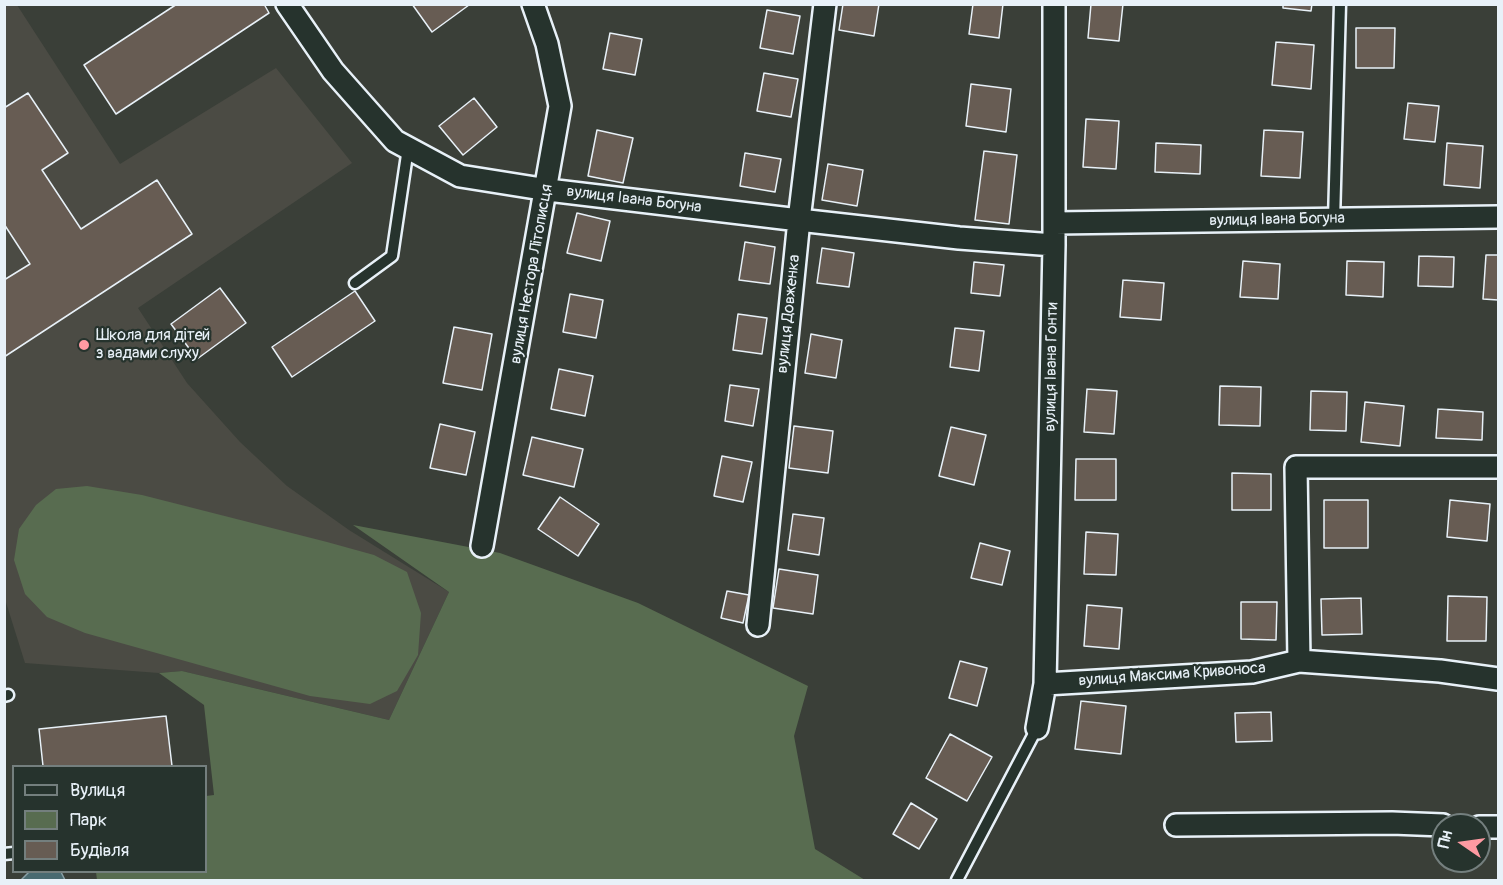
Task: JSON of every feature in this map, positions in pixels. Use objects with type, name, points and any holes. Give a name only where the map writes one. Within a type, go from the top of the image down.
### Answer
[{"type":"street","name":"вулиця Івана Богуна","points":[[287,4],[333,71],[395,141],[460,176],[548,190],[799,220],[959,238],[1054,245]]},
{"type":"street","name":"вулиця Довженка","points":[[758,625],[799,220],[825,4]]},
{"type":"street","name":"вулиця Івана Гонти","points":[[1037,728],[1045,684],[1054,245],[1054,4]]},
{"type":"street","name":"вулиця Нестора Літописця","points":[[482,546],[548,190],[560,106],[538,7]]},
{"type":"street","name":"вулиця Івана Богуна","points":[[1054,223],[1498,217]]},
{"type":"street","points":[[1299,661],[1296,467],[1498,466]]},
{"type":"street","name":"вулиця Максима Кривоноса","points":[[1045,684],[1252,672],[1299,661],[1440,671],[1498,679]]},
{"type":"street","points":[[1176,825],[1431,825]]},
{"type":"lane","points":[[1334,220],[1340,4]]},
{"type":"lane","points":[[354,283],[392,256],[408,148]]},
{"type":"lane","points":[[957,880],[1037,728]]},
{"type":"shaded area","name":"Школа для дітей з вадами слуху","points":[[4,5],[17,5],[120,164],[276,68],[352,163],[138,308],[187,383],[240,442],[287,486],[349,530],[449,592],[389,720],[182,671],[159,673],[25,663],[4,596]]},
{"type":"green space","points":[[87,486],[142,495],[327,542],[374,555],[407,572],[421,613],[418,655],[397,691],[370,704],[310,696],[85,633],[47,617],[25,594],[14,560],[19,529],[36,505],[56,489]]},
{"type":"green space","points":[[353,525],[500,553],[638,603],[808,686],[794,736],[815,849],[865,880],[97,880],[96,873],[207,873],[207,796],[214,795],[204,705],[159,673],[182,671],[389,720],[449,592]]},
{"type":"water","points":[[28,873],[62,873],[65,880],[21,880]]},
{"type":"building","points":[[177,4],[264,4],[269,13],[116,114],[84,65]]},
{"type":"building","points":[[412,4],[469,4],[469,5],[432,32]]},
{"type":"building","points":[[843,4],[879,4],[874,36],[839,30]]},
{"type":"building","points":[[973,4],[1003,4],[999,38],[969,34]]},
{"type":"building","points":[[1091,4],[1123,4],[1119,41],[1088,38]]},
{"type":"building","points":[[1283,4],[1312,4],[1311,11],[1283,8]]},
{"type":"building","points":[[767,10],[800,16],[793,54],[760,48]]},
{"type":"building","points":[[1356,28],[1395,28],[1394,68],[1356,68]]},
{"type":"building","points":[[610,33],[642,39],[635,75],[603,69]]},
{"type":"building","points":[[1276,42],[1314,45],[1311,89],[1272,85]]},
{"type":"building","points":[[764,73],[798,79],[791,117],[757,111]]},
{"type":"building","points":[[971,84],[1011,89],[1006,132],[966,126]]},
{"type":"building","points":[[28,93],[68,153],[42,170],[81,229],[157,180],[192,234],[4,357],[4,280],[30,264],[4,224],[4,108]]},
{"type":"building","points":[[474,98],[497,127],[463,155],[439,126]]},
{"type":"building","points":[[1408,103],[1439,106],[1435,142],[1404,139]]},
{"type":"building","points":[[1086,119],[1119,121],[1116,169],[1083,167]]},
{"type":"building","points":[[597,130],[633,138],[623,183],[588,176]]},
{"type":"building","points":[[1264,130],[1303,132],[1300,178],[1261,176]]},
{"type":"building","points":[[1156,143],[1201,145],[1200,174],[1155,172]]},
{"type":"building","points":[[1447,143],[1483,146],[1480,188],[1444,185]]},
{"type":"building","points":[[984,151],[1017,155],[1009,224],[975,220]]},
{"type":"building","points":[[745,153],[781,159],[775,192],[740,186]]},
{"type":"building","points":[[828,164],[863,170],[857,206],[822,200]]},
{"type":"building","points":[[577,213],[610,221],[601,261],[567,253]]},
{"type":"building","points":[[745,242],[775,247],[770,284],[739,280]]},
{"type":"building","points":[[822,248],[854,253],[849,287],[817,283]]},
{"type":"building","points":[[1486,255],[1498,255],[1498,300],[1483,299]]},
{"type":"building","points":[[1419,256],[1454,257],[1453,287],[1418,286]]},
{"type":"building","points":[[1243,261],[1280,264],[1278,299],[1240,297]]},
{"type":"building","points":[[1347,261],[1384,262],[1383,297],[1346,295]]},
{"type":"building","points":[[974,262],[1004,265],[1000,296],[971,293]]},
{"type":"building","points":[[1123,280],[1164,283],[1161,320],[1120,317]]},
{"type":"building","points":[[220,288],[246,323],[197,359],[171,324]]},
{"type":"building","points":[[355,291],[375,321],[292,377],[272,347]]},
{"type":"building","points":[[570,294],[603,300],[596,338],[563,332]]},
{"type":"building","points":[[738,314],[767,318],[762,354],[733,350]]},
{"type":"building","points":[[454,327],[492,334],[482,390],[443,383]]},
{"type":"building","points":[[955,328],[984,331],[979,371],[950,367]]},
{"type":"building","points":[[811,334],[842,340],[836,378],[805,373]]},
{"type":"building","points":[[559,369],[593,376],[585,416],[551,409]]},
{"type":"building","points":[[730,385],[759,389],[753,426],[725,421]]},
{"type":"building","points":[[1220,386],[1261,387],[1260,426],[1219,425]]},
{"type":"building","points":[[1087,389],[1117,391],[1114,434],[1084,432]]},
{"type":"building","points":[[1311,391],[1347,392],[1346,431],[1310,430]]},
{"type":"building","points":[[1365,402],[1404,406],[1400,446],[1361,442]]},
{"type":"building","points":[[1438,409],[1483,412],[1482,440],[1436,438]]},
{"type":"building","points":[[440,424],[475,432],[466,475],[430,468]]},
{"type":"building","points":[[794,426],[833,431],[828,473],[789,468]]},
{"type":"building","points":[[951,427],[986,435],[974,485],[939,476]]},
{"type":"building","points":[[532,437],[583,449],[574,487],[523,475]]},
{"type":"building","points":[[722,456],[752,462],[743,502],[714,496]]},
{"type":"building","points":[[1076,459],[1116,459],[1116,500],[1075,500]]},
{"type":"building","points":[[1232,473],[1271,474],[1271,510],[1232,510]]},
{"type":"building","points":[[560,497],[599,524],[578,556],[538,529]]},
{"type":"building","points":[[1324,500],[1368,500],[1368,548],[1324,548]]},
{"type":"building","points":[[1450,500],[1490,504],[1487,541],[1447,537]]},
{"type":"building","points":[[793,514],[824,518],[819,555],[788,550]]},
{"type":"building","points":[[1086,532],[1118,534],[1116,575],[1084,574]]},
{"type":"building","points":[[980,543],[1010,551],[1002,585],[971,578]]},
{"type":"building","points":[[779,569],[818,575],[813,614],[773,608]]},
{"type":"building","points":[[727,591],[749,595],[743,623],[721,618]]},
{"type":"building","points":[[1448,596],[1487,597],[1486,641],[1447,641]]},
{"type":"building","points":[[1361,598],[1362,634],[1322,635],[1321,599]]},
{"type":"building","points":[[1241,602],[1277,602],[1276,640],[1241,639]]},
{"type":"building","points":[[1087,605],[1122,608],[1119,649],[1084,646]]},
{"type":"building","points":[[960,661],[987,668],[977,706],[949,698]]},
{"type":"building","points":[[1081,701],[1126,706],[1121,754],[1075,749]]},
{"type":"building","points":[[1271,712],[1272,741],[1236,742],[1235,713]]},
{"type":"building","points":[[166,716],[172,765],[43,765],[39,729]]},
{"type":"building","points":[[950,734],[992,757],[967,801],[926,778]]},
{"type":"building","points":[[911,803],[937,819],[919,849],[893,834]]},
{"type":"place","name":"Школа для дітей з вадами слуху","points":[[84,345]]}]
